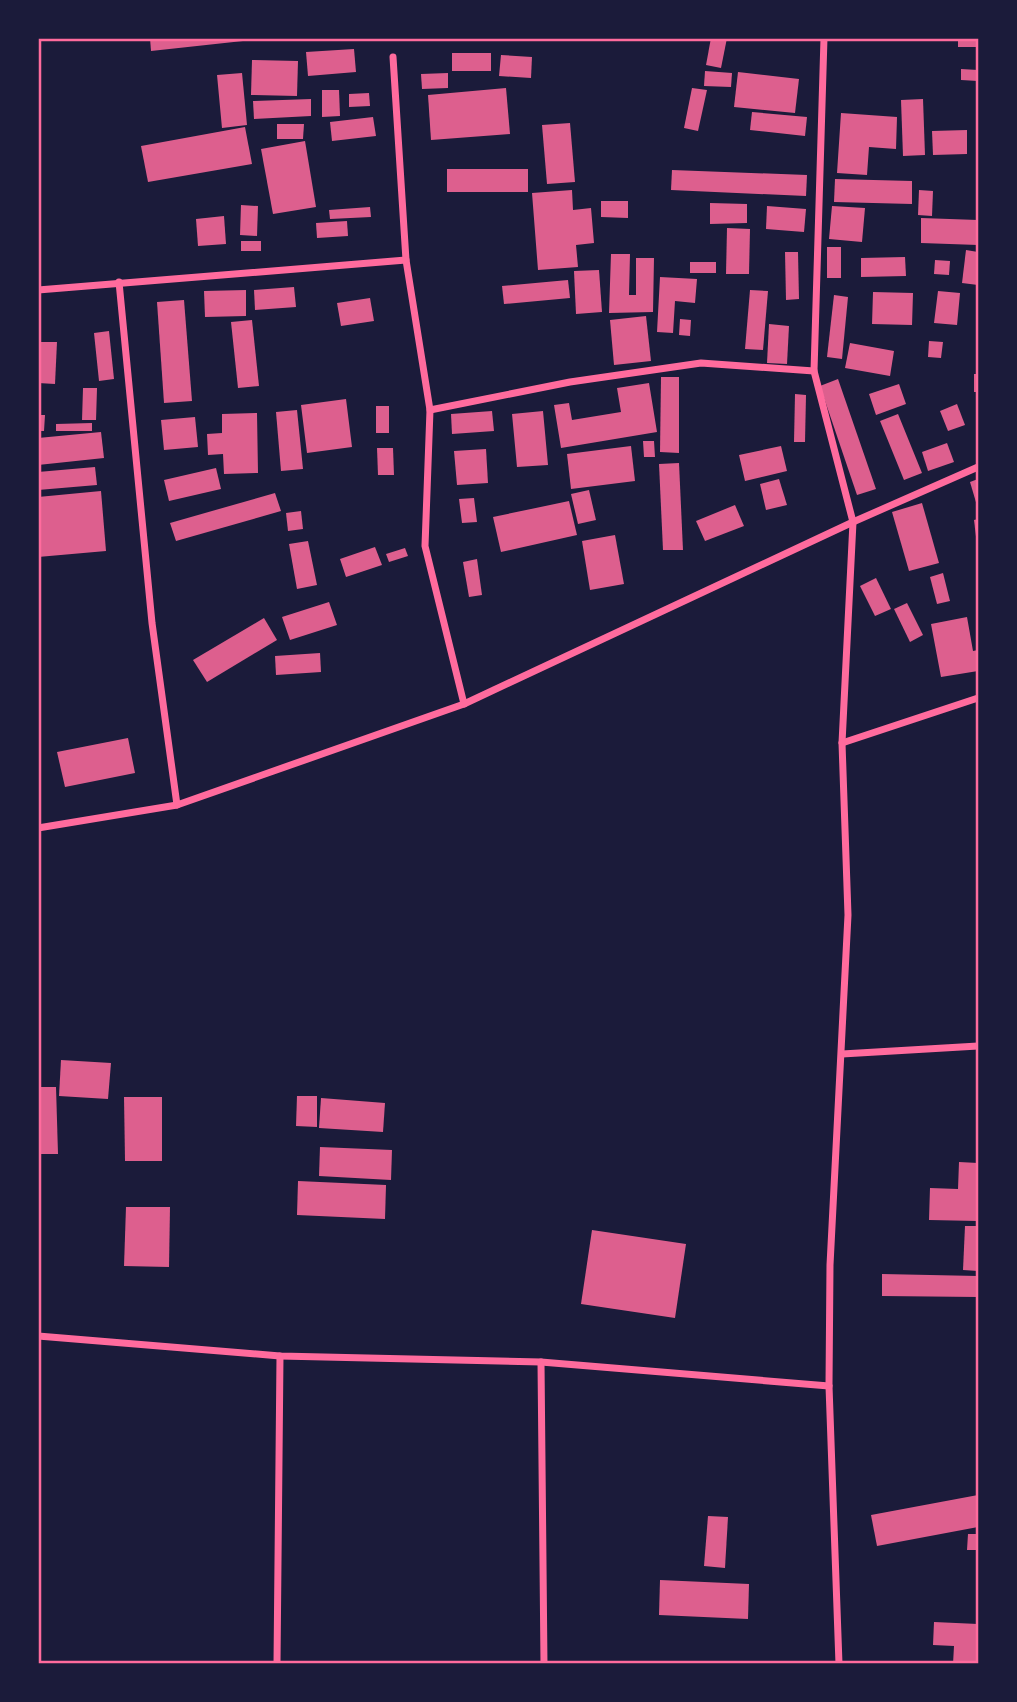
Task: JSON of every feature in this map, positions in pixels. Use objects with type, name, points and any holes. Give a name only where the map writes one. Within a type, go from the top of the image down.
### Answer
[{"type":"street","points":[[824,38],[814,371],[853,522],[842,743],[848,915],[830,1265],[829,1386],[839,1664]]},
{"type":"street","points":[[393,57],[407,260],[430,410],[425,545],[464,704]]},
{"type":"street","points":[[38,290],[407,260]]},
{"type":"street","points":[[119,282],[152,623],[177,805]]},
{"type":"street","points":[[430,410],[570,382],[701,363],[814,371]]},
{"type":"street","points":[[38,828],[177,805],[464,704],[853,522],[978,467]]},
{"type":"street","points":[[842,743],[978,698]]},
{"type":"street","points":[[842,1054],[978,1046]]},
{"type":"street","points":[[38,1336],[280,1356],[541,1362],[829,1386]]},
{"type":"street","points":[[277,1664],[280,1356]]},
{"type":"street","points":[[541,1362],[544,1664]]},
{"type":"building","points":[[150,38],[243,38],[243,41],[151,51]]},
{"type":"building","points":[[711,38],[727,38],[721,68],[706,65]]},
{"type":"building","points":[[958,38],[977,38],[976,47],[958,47]]},
{"type":"building","points":[[354,49],[356,72],[308,76],[306,52]]},
{"type":"building","points":[[452,53],[491,53],[491,71],[452,71]]},
{"type":"building","points":[[501,55],[532,57],[531,78],[499,76]]},
{"type":"building","points":[[252,60],[298,61],[297,96],[251,95]]},
{"type":"building","points":[[961,69],[978,70],[978,81],[961,80]]},
{"type":"building","points":[[705,71],[732,73],[731,87],[704,86]]},
{"type":"building","points":[[738,72],[799,79],[795,113],[734,107]]},
{"type":"building","points":[[242,73],[247,125],[222,128],[217,75]]},
{"type":"building","points":[[448,73],[448,88],[422,89],[421,74]]},
{"type":"building","points":[[506,88],[510,134],[431,140],[428,95]]},
{"type":"building","points":[[692,88],[707,90],[698,131],[684,128]]},
{"type":"building","points":[[322,90],[339,90],[340,116],[322,117]]},
{"type":"building","points":[[369,93],[370,106],[349,107],[349,94]]},
{"type":"building","points":[[311,99],[311,116],[254,119],[253,101]]},
{"type":"building","points":[[923,99],[925,155],[903,156],[901,100]]},
{"type":"building","points":[[752,112],[807,117],[805,136],[750,130]]},
{"type":"building","points":[[841,113],[897,117],[896,149],[869,147],[867,175],[837,173]]},
{"type":"building","points":[[373,117],[376,136],[332,141],[330,122]]},
{"type":"building","points":[[570,123],[575,182],[547,184],[542,125]]},
{"type":"building","points":[[277,124],[304,124],[303,139],[277,139]]},
{"type":"building","points":[[245,127],[252,164],[148,182],[141,146]]},
{"type":"building","points":[[967,130],[967,154],[933,155],[932,131]]},
{"type":"building","points":[[305,141],[316,207],[273,214],[261,149]]},
{"type":"building","points":[[447,169],[528,169],[528,192],[447,192]]},
{"type":"building","points":[[672,170],[807,175],[806,196],[671,190]]},
{"type":"building","points":[[835,179],[912,181],[912,204],[834,202]]},
{"type":"building","points":[[572,190],[573,210],[591,208],[594,243],[576,245],[578,267],[538,270],[532,193]]},
{"type":"building","points":[[919,190],[933,191],[932,216],[918,215]]},
{"type":"building","points":[[601,201],[628,201],[628,218],[601,217]]},
{"type":"building","points":[[710,203],[747,204],[747,223],[710,224]]},
{"type":"building","points":[[241,205],[258,206],[257,236],[240,235]]},
{"type":"building","points":[[767,206],[806,209],[804,232],[766,229]]},
{"type":"building","points":[[832,206],[865,208],[862,242],[829,239]]},
{"type":"building","points":[[370,207],[371,217],[330,219],[329,210]]},
{"type":"building","points":[[224,216],[226,244],[198,246],[196,219]]},
{"type":"building","points":[[921,218],[978,220],[978,245],[921,243]]},
{"type":"building","points":[[347,221],[348,236],[317,238],[316,223]]},
{"type":"building","points":[[727,228],[750,229],[749,274],[726,274]]},
{"type":"building","points":[[241,241],[261,241],[261,251],[241,251]]},
{"type":"building","points":[[827,247],[841,247],[841,278],[827,278]]},
{"type":"building","points":[[966,250],[978,252],[978,285],[962,283]]},
{"type":"building","points":[[785,252],[798,252],[799,299],[786,300]]},
{"type":"building","points":[[611,254],[630,254],[629,295],[636,295],[636,258],[654,258],[653,312],[609,313]]},
{"type":"building","points":[[905,257],[906,276],[861,277],[861,258]]},
{"type":"building","points":[[935,260],[950,261],[949,275],[934,274]]},
{"type":"building","points":[[690,262],[716,262],[716,273],[690,273]]},
{"type":"building","points":[[599,270],[602,312],[576,314],[574,271]]},
{"type":"building","points":[[660,277],[697,279],[695,303],[675,301],[673,333],[657,332]]},
{"type":"building","points":[[568,280],[570,298],[504,304],[502,286]]},
{"type":"building","points":[[294,287],[296,307],[255,310],[254,290]]},
{"type":"building","points":[[246,290],[246,316],[205,317],[204,291]]},
{"type":"building","points":[[750,290],[768,291],[763,350],[745,349]]},
{"type":"building","points":[[938,291],[960,293],[957,325],[934,323]]},
{"type":"building","points":[[873,292],[913,293],[912,325],[872,324]]},
{"type":"building","points":[[834,295],[848,297],[842,359],[827,357]]},
{"type":"building","points":[[370,298],[374,321],[341,326],[337,303]]},
{"type":"building","points":[[184,300],[192,401],[164,403],[157,302]]},
{"type":"building","points":[[646,316],[651,361],[614,365],[610,320]]},
{"type":"building","points":[[680,319],[691,320],[690,336],[679,335]]},
{"type":"building","points":[[252,320],[259,386],[238,388],[231,322]]},
{"type":"building","points":[[769,324],[789,326],[787,364],[767,363]]},
{"type":"building","points":[[109,331],[114,379],[99,381],[94,333]]},
{"type":"building","points":[[929,341],[943,342],[941,358],[928,357]]},
{"type":"building","points":[[38,342],[57,342],[55,384],[38,383]]},
{"type":"building","points":[[850,343],[894,351],[890,376],[845,368]]},
{"type":"building","points":[[974,374],[978,374],[978,392],[974,392]]},
{"type":"building","points":[[661,377],[679,377],[679,453],[660,452]]},
{"type":"building","points":[[838,379],[876,489],[857,495],[820,386]]},
{"type":"building","points":[[649,383],[657,432],[561,448],[554,405],[569,403],[572,420],[621,412],[617,388]]},
{"type":"building","points":[[899,384],[906,404],[876,415],[869,394]]},
{"type":"building","points":[[83,388],[97,388],[96,420],[82,420]]},
{"type":"building","points":[[795,394],[806,395],[805,442],[794,442]]},
{"type":"building","points":[[346,399],[352,447],[307,453],[301,405]]},
{"type":"building","points":[[957,404],[965,425],[948,431],[940,411]]},
{"type":"building","points":[[376,406],[389,406],[389,433],[376,433]]},
{"type":"building","points":[[297,410],[303,469],[281,471],[276,412]]},
{"type":"building","points":[[492,411],[494,431],[452,434],[451,414]]},
{"type":"building","points":[[543,411],[548,465],[517,467],[512,414]]},
{"type":"building","points":[[257,413],[258,473],[224,474],[223,454],[208,455],[207,434],[222,433],[222,414]]},
{"type":"building","points":[[898,414],[922,473],[904,480],[880,421]]},
{"type":"building","points":[[38,415],[45,415],[44,431],[38,431]]},
{"type":"building","points":[[195,417],[198,447],[164,450],[161,420]]},
{"type":"building","points":[[92,423],[92,431],[56,431],[56,424]]},
{"type":"building","points":[[101,432],[104,458],[38,465],[38,438]]},
{"type":"building","points":[[643,441],[654,441],[655,457],[644,457]]},
{"type":"building","points":[[947,443],[954,462],[928,471],[922,452]]},
{"type":"building","points":[[631,446],[635,481],[571,489],[567,454]]},
{"type":"building","points":[[781,446],[787,471],[745,481],[739,455]]},
{"type":"building","points":[[377,448],[393,448],[394,475],[378,475]]},
{"type":"building","points":[[486,449],[488,483],[457,485],[454,451]]},
{"type":"building","points":[[679,463],[683,550],[663,550],[659,464]]},
{"type":"building","points":[[95,467],[97,485],[38,490],[38,472]]},
{"type":"building","points":[[216,468],[221,489],[169,501],[164,480]]},
{"type":"building","points":[[779,479],[787,505],[766,510],[760,484]]},
{"type":"building","points":[[978,479],[978,509],[970,482]]},
{"type":"building","points":[[589,490],[596,520],[578,524],[571,494]]},
{"type":"building","points":[[101,491],[106,551],[38,557],[38,497]]},
{"type":"building","points":[[275,493],[281,511],[176,541],[170,523]]},
{"type":"building","points":[[474,498],[477,522],[462,523],[459,499]]},
{"type":"building","points":[[569,501],[577,535],[501,552],[493,517]]},
{"type":"building","points":[[922,503],[939,563],[909,571],[892,512]]},
{"type":"building","points":[[735,505],[744,526],[705,541],[696,521]]},
{"type":"building","points":[[301,511],[303,529],[288,531],[286,513]]},
{"type":"building","points":[[978,519],[978,545],[977,545],[974,520]]},
{"type":"building","points":[[615,535],[624,584],[590,590],[582,541]]},
{"type":"building","points":[[308,541],[317,585],[297,589],[289,544]]},
{"type":"building","points":[[375,547],[382,565],[346,577],[340,559]]},
{"type":"building","points":[[405,548],[408,556],[389,562],[386,554]]},
{"type":"building","points":[[477,559],[482,595],[469,597],[463,562]]},
{"type":"building","points":[[943,573],[950,601],[937,604],[930,577]]},
{"type":"building","points":[[876,578],[891,609],[875,616],[860,586]]},
{"type":"building","points":[[329,602],[337,625],[290,640],[282,617]]},
{"type":"building","points":[[907,603],[923,635],[910,642],[894,609]]},
{"type":"building","points":[[967,617],[973,651],[978,650],[978,671],[941,677],[931,624]]},
{"type":"building","points":[[264,618],[277,640],[207,682],[193,660]]},
{"type":"building","points":[[320,653],[321,672],[276,675],[275,656]]},
{"type":"building","points":[[128,738],[135,773],[65,787],[57,752]]},
{"type":"building","points":[[61,1060],[111,1063],[108,1099],[59,1096]]},
{"type":"building","points":[[38,1087],[56,1087],[58,1154],[38,1154]]},
{"type":"building","points":[[297,1096],[317,1096],[317,1127],[296,1126]]},
{"type":"building","points":[[124,1097],[162,1097],[162,1161],[125,1161]]},
{"type":"building","points":[[321,1098],[385,1103],[383,1132],[319,1128]]},
{"type":"building","points":[[320,1147],[392,1150],[391,1180],[319,1176]]},
{"type":"building","points":[[959,1162],[978,1163],[978,1221],[929,1220],[930,1188],[958,1189]]},
{"type":"building","points":[[298,1181],[386,1185],[385,1219],[297,1215]]},
{"type":"building","points":[[126,1207],[170,1207],[169,1267],[124,1266]]},
{"type":"building","points":[[965,1226],[978,1226],[978,1271],[963,1270]]},
{"type":"building","points":[[592,1230],[686,1244],[675,1318],[581,1304]]},
{"type":"building","points":[[882,1274],[978,1276],[978,1297],[882,1296]]},
{"type":"building","points":[[978,1495],[978,1527],[877,1546],[871,1515]]},
{"type":"building","points":[[708,1516],[728,1517],[725,1568],[704,1566]]},
{"type":"building","points":[[968,1534],[978,1534],[978,1550],[967,1550]]},
{"type":"building","points":[[660,1580],[749,1584],[748,1619],[659,1615]]},
{"type":"building","points":[[934,1622],[978,1624],[978,1664],[953,1664],[954,1646],[933,1645]]}]
